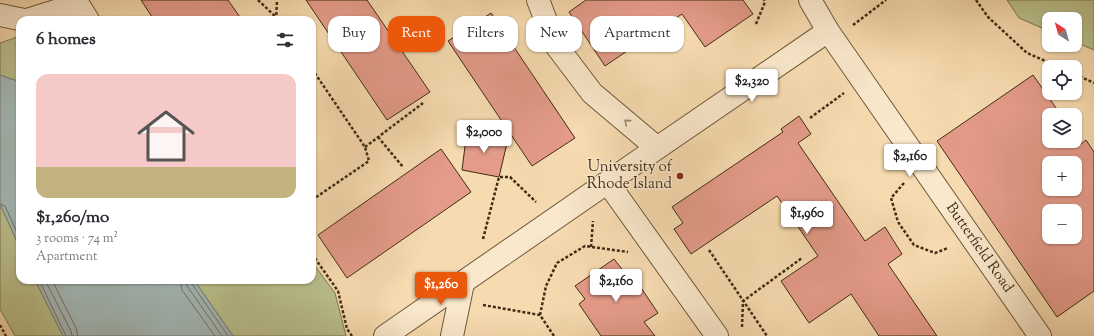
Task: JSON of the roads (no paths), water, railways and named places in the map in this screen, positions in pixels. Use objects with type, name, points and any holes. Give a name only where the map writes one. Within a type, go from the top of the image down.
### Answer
[{"type":"street","points":[[538,0],[555,44],[592,93],[656,148]]},
{"type":"street","name":"Butterfield Road","points":[[810,0],[828,31],[1040,336]]},
{"type":"street","points":[[38,16],[78,4],[86,16]]},
{"type":"street","points":[[0,15],[16,18]]},
{"type":"street","points":[[385,336],[461,292],[486,267],[656,148],[828,31]]},
{"type":"street","points":[[608,183],[717,336]]},
{"type":"street","points":[[452,336],[461,292]]},
{"type":"water","points":[[0,75],[16,81],[16,239],[0,204]]},
{"type":"water","points":[[37,284],[197,284],[233,336],[63,336]]},
{"type":"place","name":"University of Rhode Island","points":[[680,176]]}]
